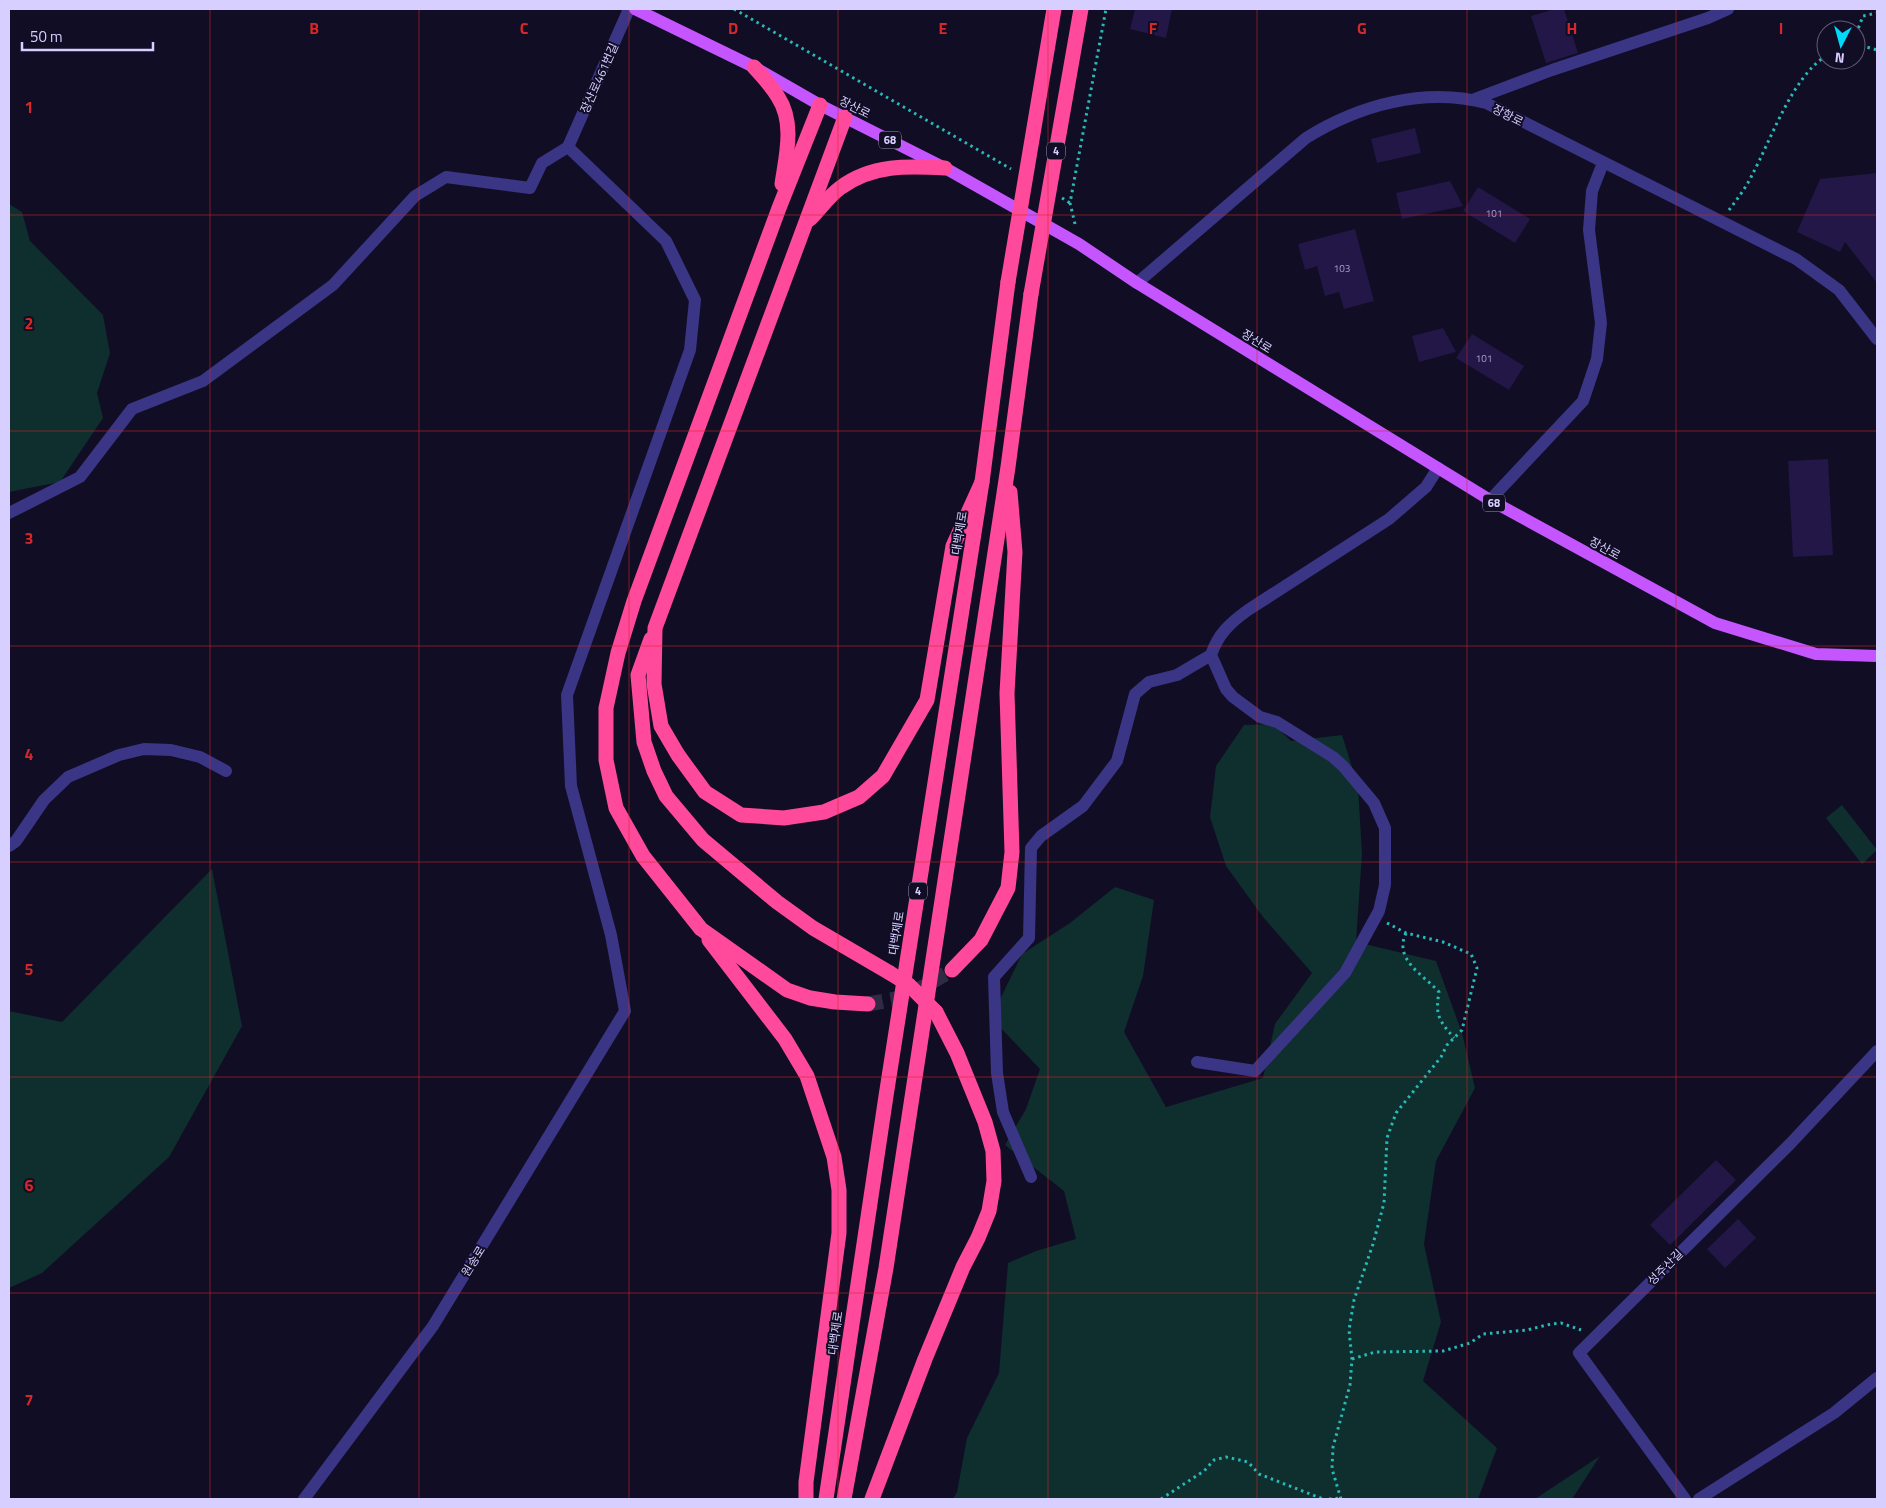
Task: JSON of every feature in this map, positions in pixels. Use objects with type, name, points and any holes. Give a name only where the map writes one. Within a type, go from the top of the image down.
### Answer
[{"type":"highway","name":"대백제로","points":[[826,1499],[884,1106],[982,482],[1008,282],[1054,9]]},
{"type":"highway","name":"4","points":[[1008,467],[1031,294],[1081,9]]},
{"type":"highway","points":[[754,67],[778,97],[786,112],[788,130],[787,149],[779,208]]},
{"type":"highway","points":[[806,1499],[806,1482],[839,1232],[839,1190],[834,1157],[807,1076],[785,1039],[643,856],[616,808],[606,760],[606,708],[618,653],[634,601],[779,208],[820,105]]},
{"type":"highway","points":[[845,117],[638,675],[644,742],[654,771],[666,796],[703,840],[778,902],[813,928],[909,985],[936,1012],[957,1054],[985,1122],[993,1151],[994,1181],[989,1211],[924,1359],[872,1499]]},
{"type":"highway","points":[[806,224],[840,188],[875,170],[909,166],[945,168]]},
{"type":"highway","points":[[952,970],[981,940],[1008,888],[1012,852],[1007,693],[1015,552],[1008,467]]},
{"type":"highway","points":[[844,1499],[886,1268],[1008,467]]},
{"type":"highway","points":[[656,628],[654,684],[661,726],[678,755],[706,792],[741,815],[784,818],[824,812],[859,797],[883,776],[927,700],[953,546],[982,482]]},
{"type":"highway","points":[[701,929],[787,990],[810,998],[868,1004]]},
{"type":"main road","name":"장산로","points":[[635,9],[754,67],[820,105],[945,168],[1079,244],[1137,284],[1490,500],[1715,623],[1816,654],[1876,658]]},
{"type":"street","name":"장산로461번길","points":[[568,147],[629,9]]},
{"type":"street","points":[[1472,100],[1552,70],[1708,18],[1728,9]]},
{"type":"street","name":"장항로","points":[[1137,284],[1291,150],[1331,122],[1379,104],[1437,97],[1461,97],[1486,103],[1796,259],[1839,290],[1877,339]]},
{"type":"street","points":[[9,513],[80,477],[132,409],[202,380],[333,285],[415,196],[446,177],[530,188],[542,163],[568,147]]},
{"type":"street","name":"원송로","points":[[304,1499],[433,1326],[625,1011],[611,935],[571,786],[567,695],[690,350],[695,300],[666,241],[568,147]]},
{"type":"street","points":[[1490,500],[1583,401],[1597,359],[1601,323],[1589,230],[1592,191],[1603,162]]},
{"type":"street","points":[[1197,1062],[1255,1071],[1344,972],[1379,911],[1385,885],[1385,828],[1374,802],[1333,757],[1277,722],[1260,717],[1233,697],[1226,689],[1211,655],[1215,642],[1228,625],[1389,519],[1426,487],[1438,468]]},
{"type":"street","points":[[1031,1177],[1003,1112],[997,1073],[994,977],[1029,938],[1032,848],[1041,836],[1083,806],[1117,761],[1135,694],[1149,682],[1177,674],[1211,655]]},
{"type":"street","points":[[9,846],[16,841],[44,800],[68,777],[119,755],[144,749],[171,750],[200,757],[226,771]]},
{"type":"street","name":"성주산길","points":[[1685,1499],[1579,1353],[1790,1144],[1877,1051]]},
{"type":"street","points":[[1699,1499],[1834,1413],[1877,1378]]},
{"type":"path","points":[[734,9],[1018,173]]},
{"type":"path","points":[[1079,244],[1070,203],[1106,9]]},
{"type":"path","points":[[1862,20],[1863,16],[1877,13]]},
{"type":"path","points":[[1721,222],[1737,202],[1751,178],[1798,83],[1816,62]]},
{"type":"path","points":[[1061,198],[1070,203]]},
{"type":"path","points":[[1329,1499],[1341,1499],[1331,1459],[1350,1385],[1352,1359],[1349,1330],[1354,1300],[1373,1244],[1384,1203],[1387,1138],[1390,1125],[1396,1113],[1441,1057],[1447,1045],[1454,1038],[1462,1030],[1477,968],[1471,954],[1443,942],[1406,933],[1402,942],[1404,954],[1421,976],[1439,992],[1436,1009],[1439,1020],[1454,1038]]},
{"type":"path","points":[[1352,1359],[1382,1352],[1443,1351],[1470,1343],[1483,1334],[1527,1330],[1551,1324],[1573,1326],[1593,1339]]},
{"type":"path","points":[[1162,1499],[1204,1471],[1214,1460],[1226,1457],[1248,1462],[1259,1474],[1324,1499]]},
{"type":"green space","points":[[9,204],[22,212],[30,241],[103,315],[110,353],[97,393],[103,418],[60,482],[9,492]]},
{"type":"green space","points":[[1273,724],[1291,741],[1342,735],[1358,786],[1362,854],[1356,942],[1436,961],[1462,1033],[1475,1088],[1436,1161],[1424,1244],[1441,1322],[1423,1381],[1497,1448],[1478,1499],[953,1499],[957,1492],[967,1438],[999,1373],[1008,1263],[1036,1251],[1076,1239],[1064,1191],[1005,1145],[1026,1109],[1040,1069],[991,1018],[1022,954],[1070,923],[1115,887],[1154,900],[1143,976],[1124,1032],[1166,1107],[1263,1078],[1275,1024],[1312,973],[1263,917],[1226,866],[1210,817],[1216,766],[1244,725]]},
{"type":"green space","points":[[1842,805],[1877,850],[1862,864],[1826,818]]},
{"type":"green space","points":[[212,869],[242,1026],[169,1157],[42,1273],[9,1288],[9,1011],[62,1022]]},
{"type":"green space","points":[[1600,1456],[1572,1499],[1535,1499]]},
{"type":"building","points":[[1135,9],[1172,9],[1166,38],[1130,29]]},
{"type":"building","points":[[1555,9],[1564,9],[1578,53],[1546,63],[1531,16]]},
{"type":"building","points":[[1415,128],[1421,153],[1377,163],[1371,139]]},
{"type":"building","points":[[1877,173],[1877,283],[1845,242],[1840,252],[1797,232],[1820,179]]},
{"type":"building","points":[[1450,181],[1463,206],[1402,219],[1396,193]]},
{"type":"building","points":[[1478,187],[1530,219],[1515,243],[1463,211]]},
{"type":"building","points":[[1355,229],[1374,301],[1344,309],[1339,292],[1325,296],[1317,266],[1305,270],[1298,244]]},
{"type":"building","points":[[1443,328],[1456,352],[1419,362],[1412,336]]},
{"type":"building","points":[[1472,334],[1524,366],[1509,390],[1456,358]]},
{"type":"building","points":[[1828,459],[1833,555],[1793,557],[1788,461]]},
{"type":"building","points":[[1716,1160],[1736,1180],[1670,1245],[1650,1225]]},
{"type":"building","points":[[1738,1219],[1756,1238],[1725,1268],[1707,1249]]},
{"type":"tunnel","points":[[868,1004],[906,997],[952,970]]}]
